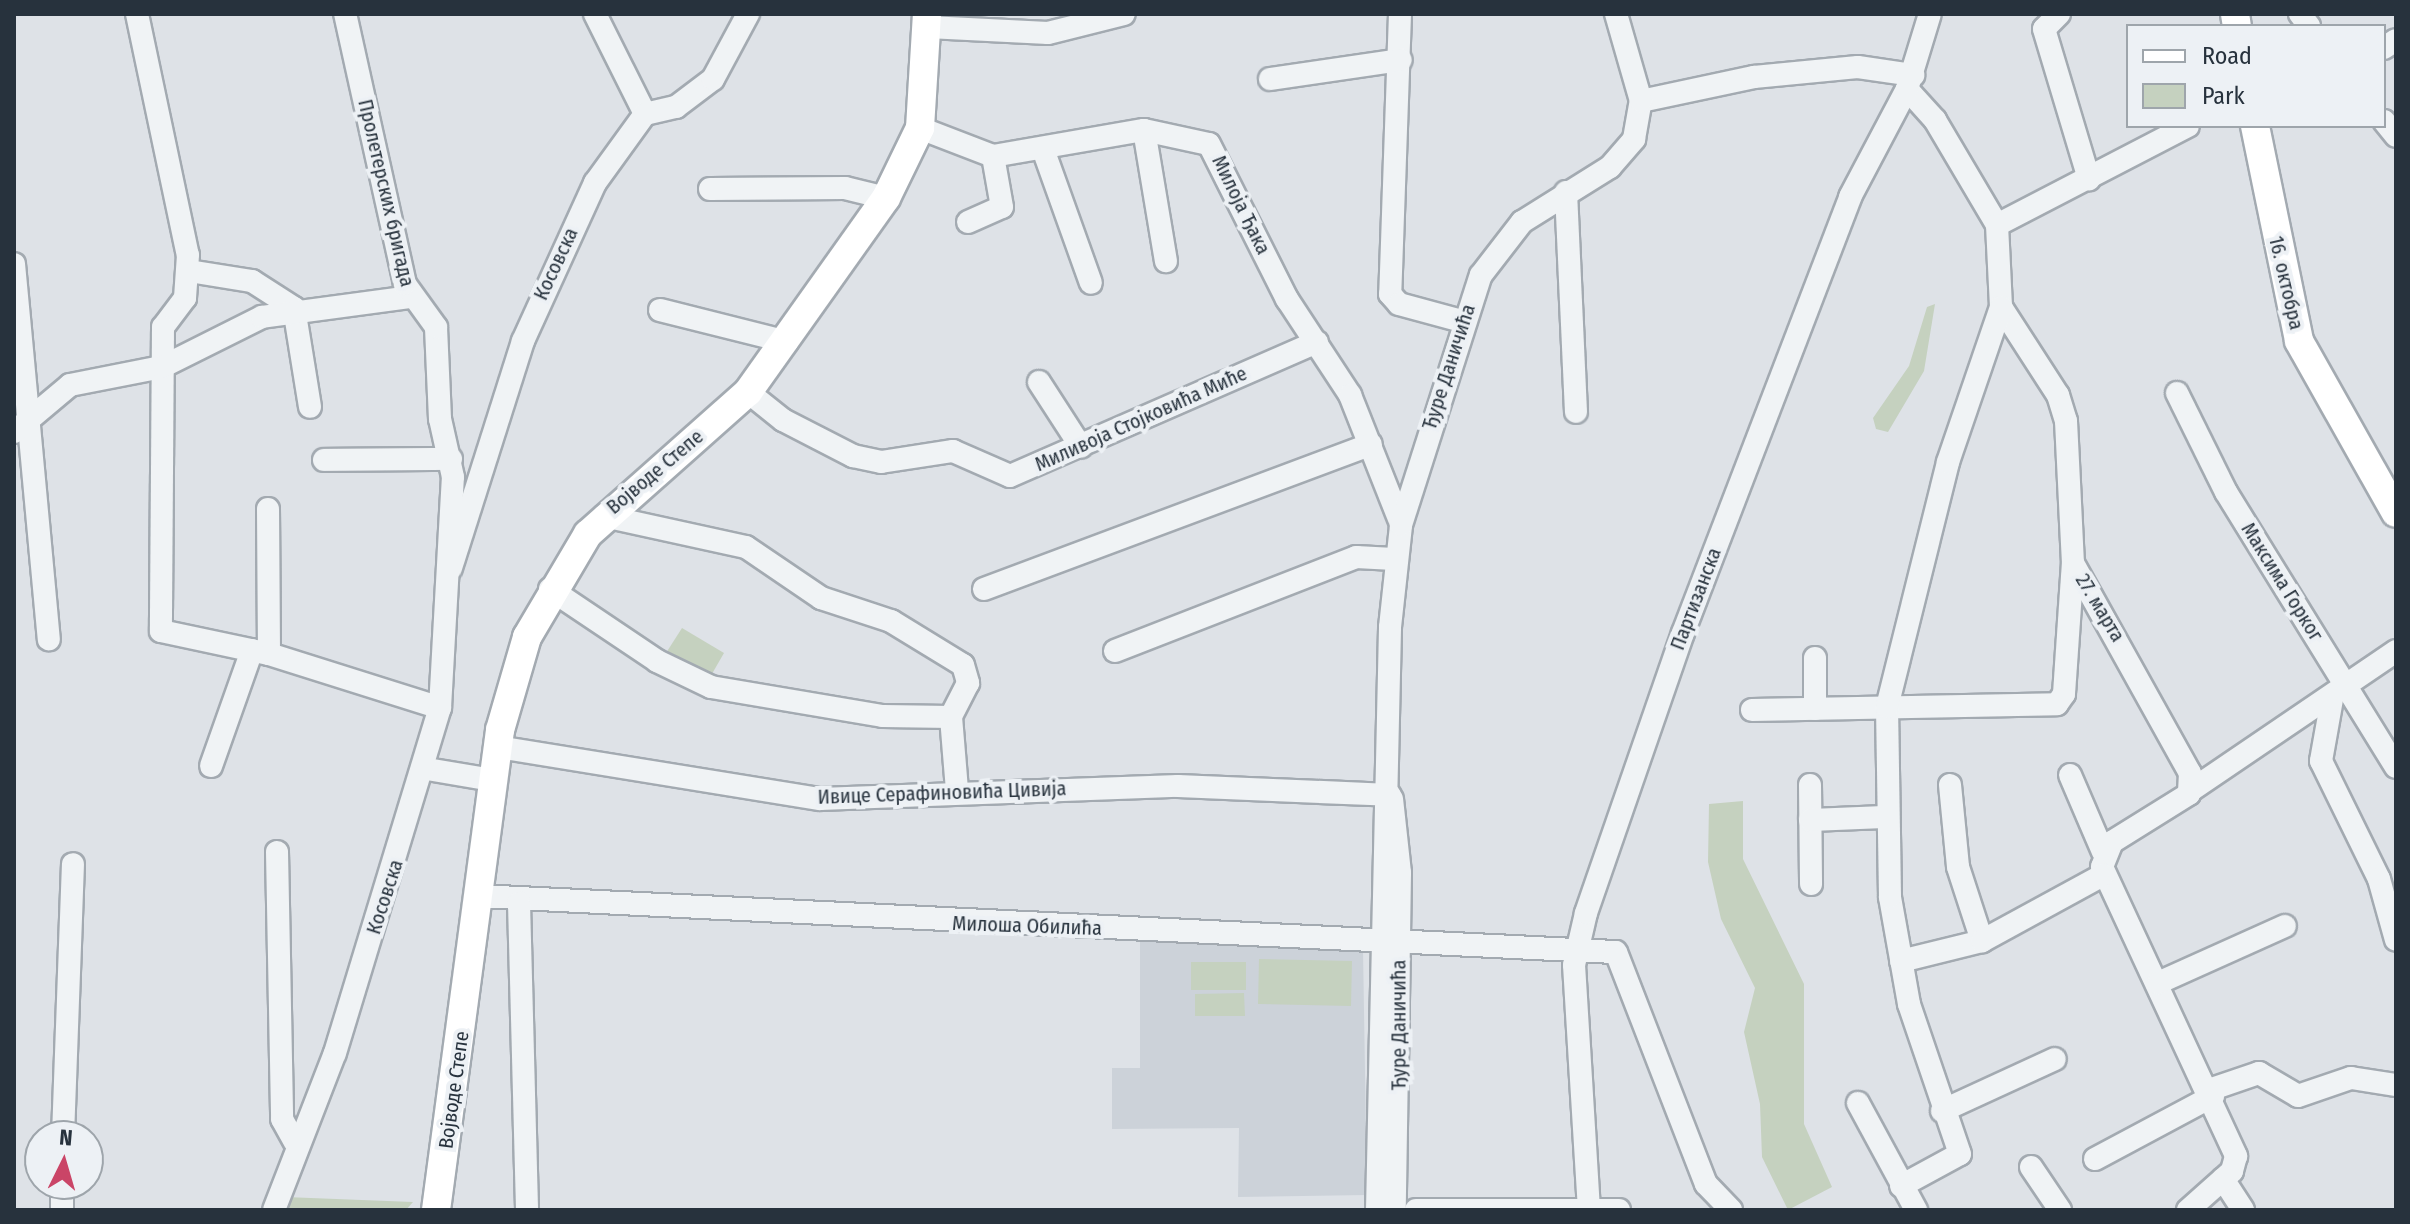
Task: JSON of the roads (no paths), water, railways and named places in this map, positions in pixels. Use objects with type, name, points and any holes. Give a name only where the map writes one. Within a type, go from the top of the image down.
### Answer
[{"type":"main road","name":"Војводе Степе","points":[[436,1210],[493,780],[516,668],[550,589],[604,516],[748,392],[787,342],[886,198],[920,128],[927,21]]},
{"type":"main road","name":"16. октобра","points":[[2255,128],[2299,341],[2396,513]]},
{"type":"street","points":[[137,14],[189,271],[185,298],[164,321],[158,622],[168,636],[261,652],[440,708]]},
{"type":"street","name":"Пролетерских бригада","points":[[345,14],[410,297],[436,327],[440,419],[451,459]]},
{"type":"street","points":[[596,15],[645,114],[676,107],[713,79],[748,14]]},
{"type":"street","points":[[927,21],[1048,33],[1124,14]]},
{"type":"street","points":[[1400,14],[1401,60],[1390,294],[1399,304],[1462,321]]},
{"type":"street","points":[[1616,14],[1641,101],[1754,77],[1858,67],[1910,82],[1997,225],[2184,128]]},
{"type":"street","name":"Партизанска","points":[[1589,1207],[1576,949],[1650,719],[1850,197],[1910,82],[1930,14]]},
{"type":"street","points":[[2059,14],[2044,29],[2089,179]]},
{"type":"street","points":[[1270,79],[1401,60]]},
{"type":"street","name":"Ђуре Даничића","points":[[1377,1210],[1399,813],[1390,795],[1394,559],[1401,525],[1462,321],[1509,235],[1566,192],[1625,155],[1641,101]]},
{"type":"street","name":"Косовска","points":[[447,572],[462,550],[505,397],[551,272],[606,163],[645,114]]},
{"type":"street","name":"Милоја Ђака","points":[[920,128],[993,156],[1144,130],[1191,136],[1217,153],[1275,276],[1317,342],[1371,444],[1401,525]]},
{"type":"street","points":[[1144,130],[1166,261]]},
{"type":"street","points":[[1043,149],[1091,283]]},
{"type":"street","points":[[968,222],[1002,207],[993,156]]},
{"type":"street","points":[[710,189],[845,188],[886,198]]},
{"type":"street","points":[[1566,192],[1576,412]]},
{"type":"street","name":"27. марта","points":[[1997,225],[2001,307],[2062,405],[2073,563],[2190,773],[2190,791]]},
{"type":"street","points":[[14,264],[33,413],[49,639]]},
{"type":"street","points":[[189,271],[252,281],[294,308],[310,407]]},
{"type":"street","points":[[14,432],[33,413],[78,382],[162,367],[294,308],[410,297]]},
{"type":"street","points":[[1901,1186],[1959,1156],[1942,1111],[1901,961],[1885,817],[1887,707],[1948,462],[2001,307]]},
{"type":"street","points":[[660,310],[787,342]]},
{"type":"street","name":"Миливоја Стојковића Миће","points":[[748,392],[812,437],[868,460],[953,451],[1010,476],[1317,342]]},
{"type":"street","points":[[1039,382],[1081,447]]},
{"type":"street","name":"Максима Горког","points":[[2177,393],[2226,492],[2341,693],[2396,767]]},
{"type":"street","points":[[984,589],[1371,444],[1419,458]]},
{"type":"street","points":[[324,460],[451,459]]},
{"type":"street","name":"Косовска","points":[[274,1210],[295,1142],[335,1053],[427,769],[440,708],[451,459]]},
{"type":"street","points":[[211,766],[261,652],[268,509]]},
{"type":"street","points":[[604,516],[746,547],[834,604],[891,621],[963,665],[968,683],[951,717],[957,790]]},
{"type":"street","points":[[1115,651],[1356,557],[1394,559]]},
{"type":"street","points":[[1752,710],[2057,704],[2064,694],[2073,563]]},
{"type":"street","points":[[550,589],[657,661],[711,687],[836,710],[951,717]]},
{"type":"street","points":[[2103,852],[2341,693],[2396,651]]},
{"type":"street","points":[[1815,658],[1815,709]]},
{"type":"street","points":[[2341,693],[2321,761],[2379,879],[2396,940]]},
{"type":"street","name":"Ивице Серафиновића Цивија","points":[[498,747],[820,799],[957,790],[1178,786],[1390,795]]},
{"type":"street","points":[[427,769],[493,780]]},
{"type":"street","points":[[2070,775],[2103,852],[2103,875],[2211,1093],[2236,1156],[2223,1179],[2188,1210]]},
{"type":"street","points":[[1810,785],[1811,884]]},
{"type":"street","points":[[1950,785],[1958,867],[1982,941]]},
{"type":"street","points":[[1810,820],[1885,817]]},
{"type":"street","points":[[277,852],[282,1119],[295,1142]]},
{"type":"street","points":[[64,1120],[73,864]]},
{"type":"street","points":[[1901,961],[1982,941],[2103,875]]},
{"type":"street","name":"Милоша Обилића","points":[[478,896],[519,903],[1391,939],[1623,954],[1691,1150],[1706,1184],[1731,1210]]},
{"type":"street","points":[[519,903],[527,1210]]},
{"type":"street","points":[[2158,983],[2285,926]]},
{"type":"street","name":"Ђуре Даничића","points":[[1391,939],[1395,1210]]},
{"type":"street","points":[[1942,1111],[2055,1059]]},
{"type":"street","points":[[2095,1159],[2211,1093],[2259,1073],[2298,1096],[2351,1078],[2396,1085]]},
{"type":"street","points":[[1858,1103],[1916,1210]]},
{"type":"street","points":[[2031,1167],[2060,1210]]},
{"type":"street","points":[[2223,1179],[2243,1210]]},
{"type":"street","points":[[1416,1210],[1589,1207],[1619,1210]]}]
